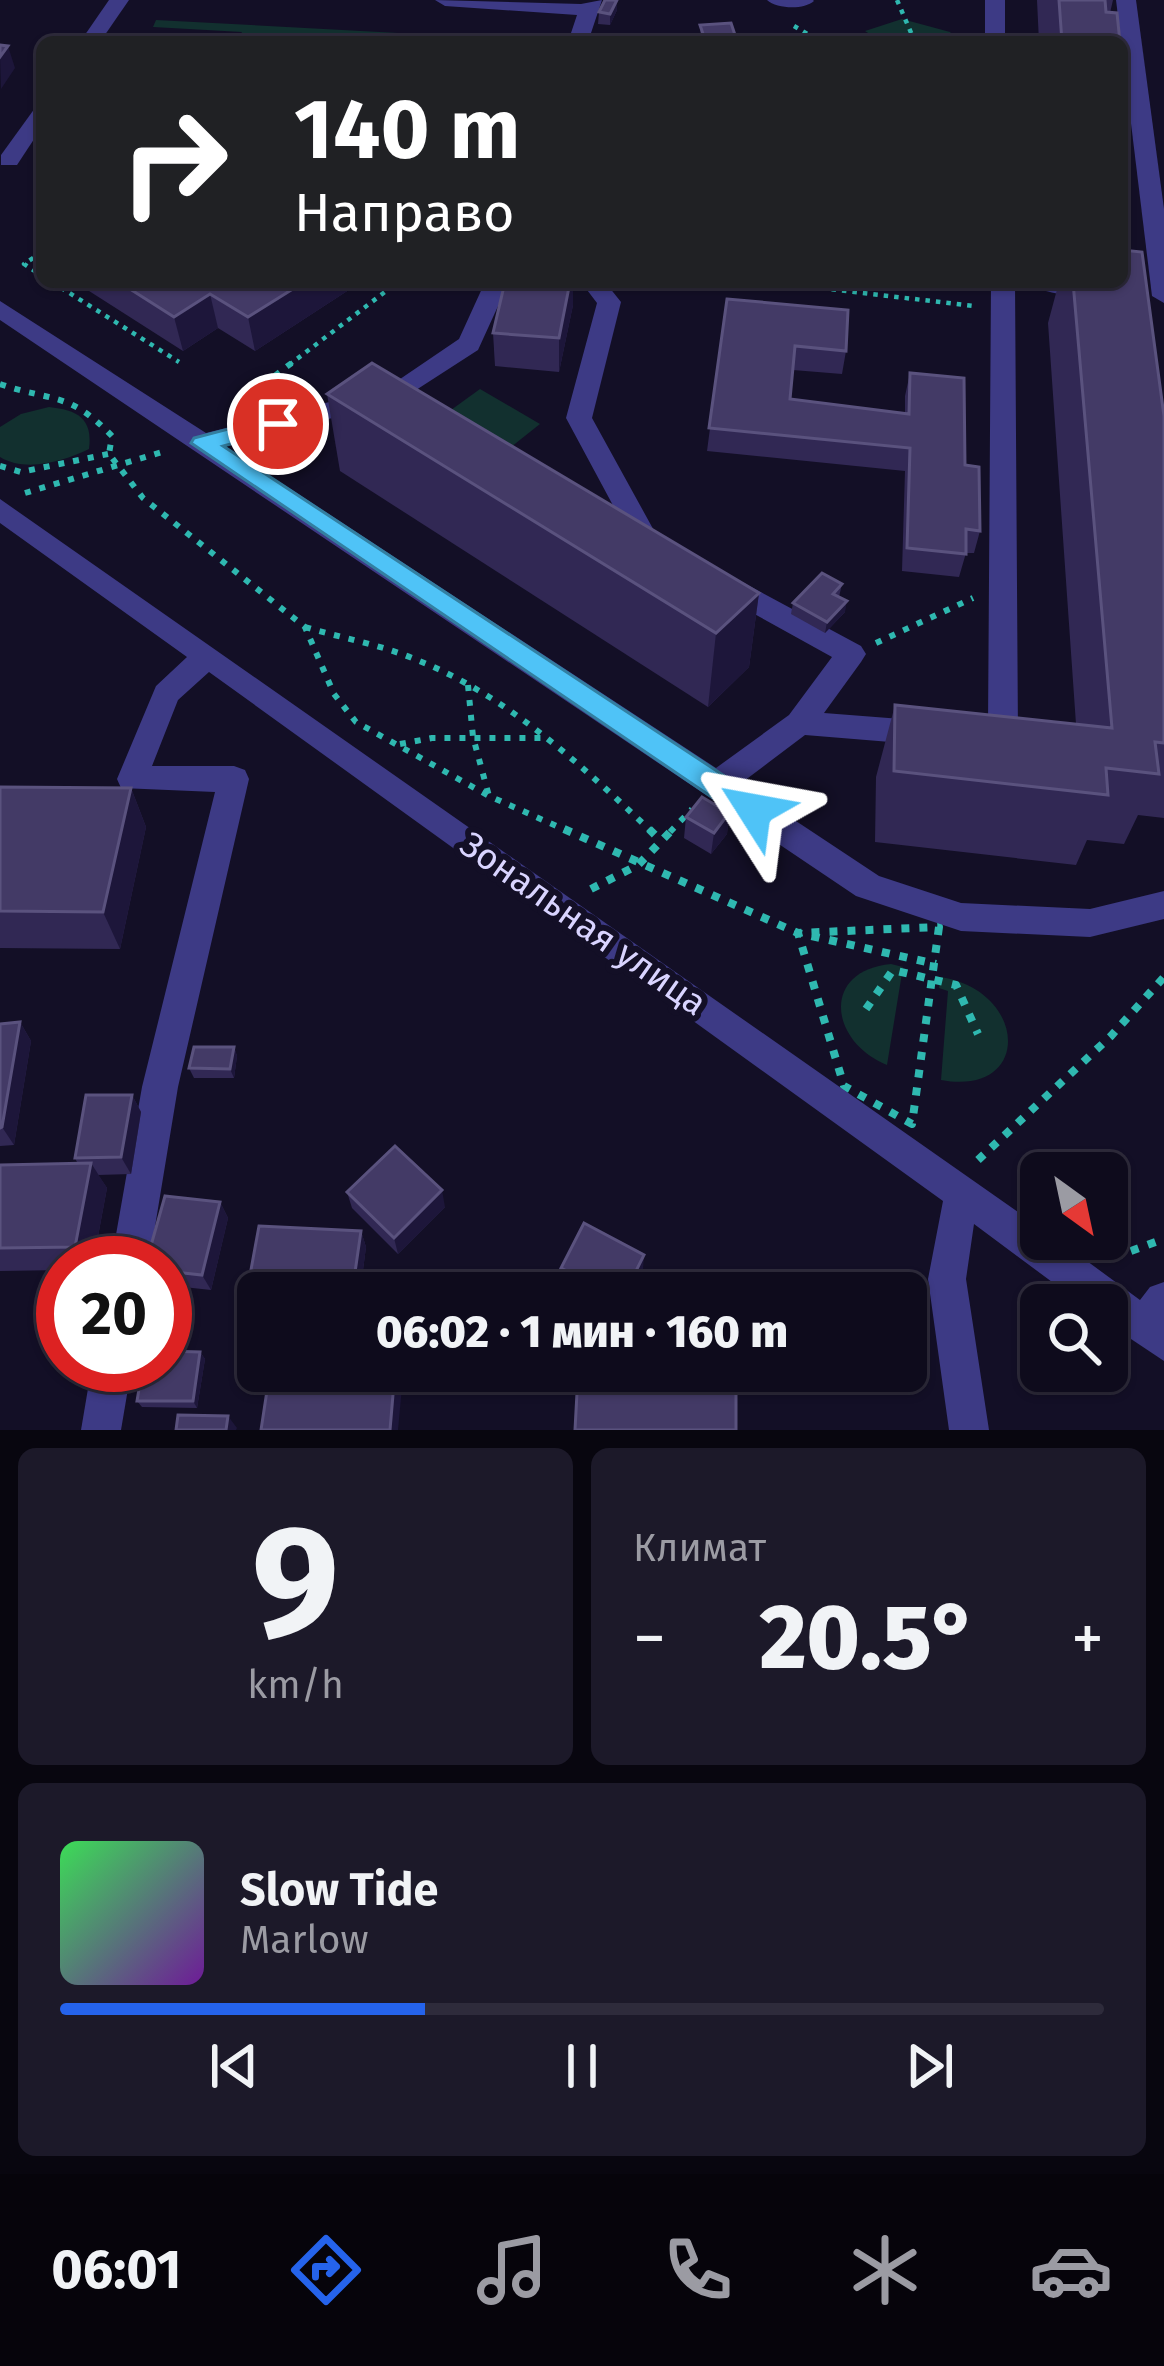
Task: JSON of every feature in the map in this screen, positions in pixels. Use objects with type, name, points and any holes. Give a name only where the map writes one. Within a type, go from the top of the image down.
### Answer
[{"type":"street","points":[[94,36],[119,0]]},
{"type":"street","points":[[446,0],[591,5],[580,36]]},
{"type":"street","points":[[777,0],[804,2]]},
{"type":"street","points":[[995,0],[995,36]]},
{"type":"street","points":[[1126,0],[1128,36]]},
{"type":"street","points":[[1098,288],[1164,295],[1134,152],[1128,38]]},
{"type":"street","points":[[3,162],[36,120]]},
{"type":"street","points":[[202,443],[400,401],[469,344],[493,288]]},
{"type":"street","points":[[597,288],[609,302],[579,418],[647,543]]},
{"type":"street","points":[[800,723],[1003,739],[1003,296]]},
{"type":"street","points":[[0,309],[868,886],[961,917],[1090,923],[1164,905]]},
{"type":"street","name":"Зональная улица","points":[[0,509],[969,1179],[1157,1323]]},
{"type":"street","points":[[608,520],[851,654],[800,723],[716,785]]},
{"type":"street","points":[[135,1236],[160,1087],[234,778],[133,779],[166,694],[207,656]]},
{"type":"street","points":[[969,1179],[946,1279],[969,1430]]},
{"type":"street","points":[[101,1430],[107,1392]]},
{"type":"path","points":[[897,0],[912,36]]},
{"type":"path","points":[[61,288],[178,362]]},
{"type":"path","points":[[869,288],[1003,296]]},
{"type":"path","points":[[0,384],[16,391],[52,394],[85,409],[112,436],[109,454],[143,498],[304,627],[413,658],[468,685],[598,781],[661,841]]},
{"type":"path","points":[[0,466],[21,472],[109,454]]},
{"type":"path","points":[[851,654],[1004,583]]},
{"type":"path","points":[[304,627],[334,694],[356,722],[489,796],[798,933],[936,964]]},
{"type":"path","points":[[468,685],[473,737],[489,796]]},
{"type":"path","points":[[396,744],[473,737],[544,739]]},
{"type":"path","points":[[583,893],[638,865],[716,785]]},
{"type":"path","points":[[939,927],[912,1124],[844,1086],[798,933],[939,927]]},
{"type":"path","points":[[866,1009],[893,970],[956,985],[977,1034]]},
{"type":"path","points":[[969,1179],[1164,977]]},
{"type":"path","points":[[1128,1252],[1164,1239]]},
{"type":"green space","points":[[902,19],[954,36],[873,36],[865,31]]},
{"type":"green space","points":[[156,20],[454,36],[239,36],[242,32],[153,27]]},
{"type":"green space","points":[[480,389],[540,424],[511,447],[451,410]]},
{"type":"green space","points":[[49,407],[81,418],[88,430],[89,449],[33,465],[0,457],[0,427],[21,414]]},
{"type":"green space","points":[[891,964],[903,967],[887,1065],[854,1040],[844,1025],[841,1008],[852,980],[868,969]]},
{"type":"green space","points":[[940,977],[969,986],[990,1001],[1003,1020],[1008,1040],[1004,1058],[992,1073],[971,1081],[941,1080],[948,991],[939,988]]},
{"type":"building","points":[[605,0],[617,0],[610,14],[599,12]]},
{"type":"building","points":[[1059,0],[1105,0],[1106,12],[1117,13],[1119,36],[1062,36]]},
{"type":"building","points":[[731,23],[735,36],[704,36],[700,25]]},
{"type":"building","points":[[1128,251],[1142,252],[1164,416],[1164,743],[1155,742],[1159,774],[1106,768],[1108,795],[894,771],[895,705],[1112,728],[1074,288],[1128,288]]},
{"type":"building","points":[[128,288],[294,288],[248,317],[210,294],[174,317]]},
{"type":"building","points":[[504,288],[569,288],[559,338],[493,333]]},
{"type":"building","points":[[727,299],[848,310],[846,351],[795,346],[790,399],[909,414],[910,373],[964,378],[965,465],[979,467],[980,531],[966,529],[966,554],[907,548],[910,448],[709,428]]},
{"type":"building","points":[[372,363],[759,593],[716,633],[327,394]]},
{"type":"building","points":[[822,573],[842,584],[833,594],[847,601],[827,622],[793,603]]},
{"type":"building","points":[[0,787],[131,788],[103,912],[0,911]]},
{"type":"building","points":[[702,797],[729,813],[714,833],[686,817]]},
{"type":"building","points":[[20,1022],[2,1127],[0,1128],[0,1024]]},
{"type":"building","points":[[194,1047],[234,1047],[230,1069],[189,1068]]},
{"type":"building","points":[[86,1095],[132,1095],[121,1157],[75,1158]]},
{"type":"building","points":[[395,1146],[442,1190],[394,1238],[347,1192]]},
{"type":"building","points":[[91,1163],[77,1236],[36,1236],[36,1248],[0,1248],[0,1165]]},
{"type":"building","points":[[165,1196],[220,1202],[202,1275],[192,1274],[192,1236],[154,1236]]},
{"type":"building","points":[[584,1223],[644,1255],[636,1272],[561,1268]]},
{"type":"building","points":[[259,1226],[361,1231],[355,1272],[251,1272]]},
{"type":"building","points":[[192,1352],[200,1352],[193,1401],[137,1401],[138,1392],[192,1392]]},
{"type":"building","points":[[267,1392],[393,1392],[390,1430],[261,1430]]},
{"type":"building","points":[[577,1392],[736,1392],[736,1430],[575,1430]]},
{"type":"building","points":[[178,1415],[228,1416],[226,1430],[176,1430]]},
{"type":"route","points":[[278,424],[202,443],[754,810]]}]
